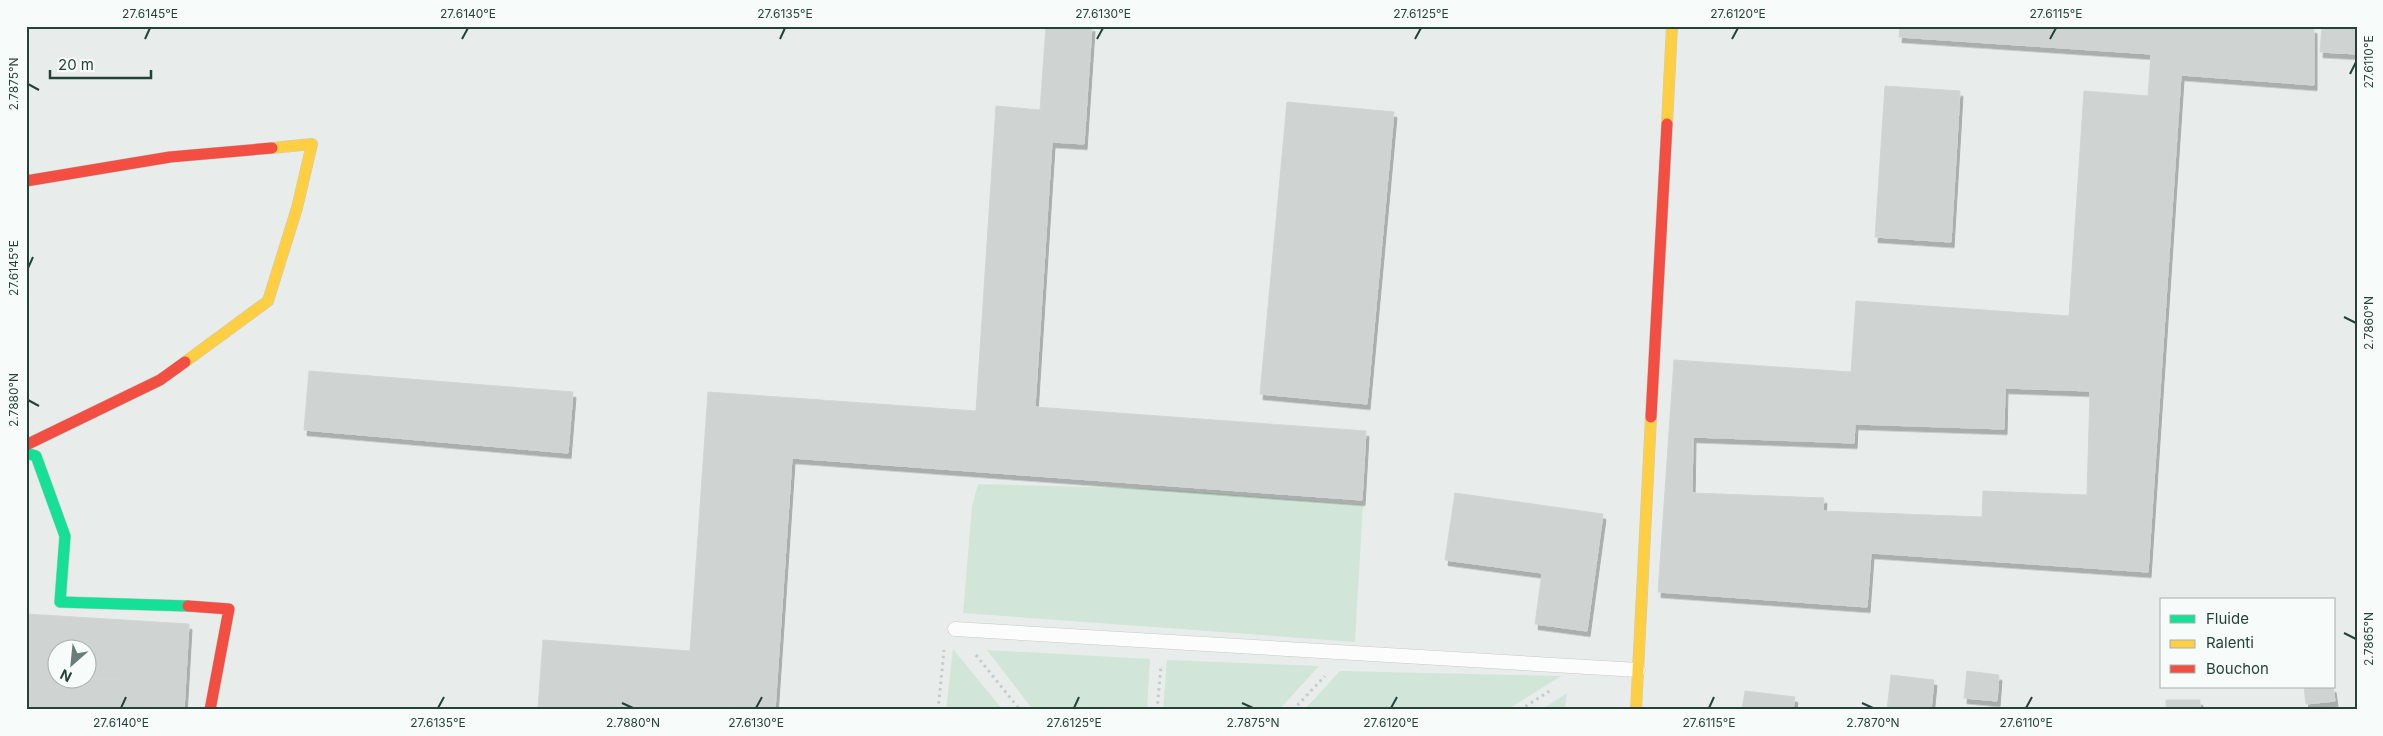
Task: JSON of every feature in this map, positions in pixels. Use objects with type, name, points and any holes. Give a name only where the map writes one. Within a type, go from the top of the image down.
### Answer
[{"type":"street","points":[[1636,710],[1672,26]]},
{"type":"street","points":[[26,181],[170,157],[312,144],[297,208],[268,301],[160,380],[26,445]]},
{"type":"street","points":[[26,453],[36,456],[65,536],[60,602],[182,605],[229,609],[210,710]]},
{"type":"lane","points":[[955,629],[1346,654],[1638,670]]},
{"type":"path","points":[[938,710],[945,644],[955,629],[1020,710]]},
{"type":"path","points":[[1157,710],[1163,642]]},
{"type":"path","points":[[1293,710],[1346,654]]},
{"type":"green space","points":[[978,484],[1162,489],[1363,505],[1355,642],[963,613],[972,506]]},
{"type":"green space","points":[[953,649],[1003,710],[946,710]]},
{"type":"green space","points":[[987,650],[1150,659],[1147,710],[1033,710]]},
{"type":"green space","points":[[1167,660],[1319,666],[1279,710],[1163,710]]},
{"type":"green space","points":[[1340,671],[1561,676],[1507,710],[1304,710]]},
{"type":"green space","points":[[1567,693],[1565,710],[1541,710]]},
{"type":"building","points":[[1046,26],[1092,26],[1084,144],[1052,142],[1035,407],[1366,431],[1362,500],[792,458],[775,710],[538,708],[543,640],[690,651],[708,392],[976,411],[996,106],[1040,110]]},
{"type":"building","points":[[1900,26],[2314,28],[2314,85],[2181,75],[2148,572],[1871,553],[1867,607],[1658,592],[1674,360],[1851,372],[1856,301],[2069,316],[2084,91],[2148,96],[2151,54],[1899,37]],"holes":[[[2005,388],[2090,391],[2087,495],[1983,491],[1982,517],[1823,511],[1824,498],[1692,493],[1693,437],[1854,443],[1855,424],[2004,429]]]},
{"type":"building","points":[[2322,26],[2357,26],[2357,54],[2320,52]]},
{"type":"building","points":[[1885,86],[1960,91],[1951,242],[1875,237]]},
{"type":"building","points":[[1287,102],[1394,112],[1367,404],[1260,394]]},
{"type":"building","points":[[309,371],[573,392],[568,453],[304,430]]},
{"type":"building","points":[[1455,493],[1603,514],[1587,631],[1535,624],[1542,573],[1445,560]]},
{"type":"building","points":[[26,614],[189,624],[184,710],[121,710],[123,680],[98,679],[98,638],[48,638],[48,686],[26,684]]},
{"type":"building","points":[[1967,671],[1999,675],[1997,701],[1964,698]]},
{"type":"building","points":[[1891,675],[1934,680],[1931,710],[1887,710]]},
{"type":"building","points":[[98,679],[123,680],[121,710],[26,710],[26,684],[48,686],[48,688],[98,688]]},
{"type":"building","points":[[2304,688],[2333,688],[2335,701],[2306,704]]},
{"type":"building","points":[[1745,691],[1795,697],[1793,710],[1742,710]]},
{"type":"building","points":[[2166,700],[2200,700],[2200,710],[2166,710]]},
{"type":"traffic: fast","points":[[26,453],[36,456],[65,536],[60,602],[188,606]]},
{"type":"traffic: slow","points":[[1667,124],[1672,26]]},
{"type":"traffic: slow","points":[[185,362],[268,301],[297,208],[312,144],[272,148]]},
{"type":"traffic: slow","points":[[1636,710],[1651,417]]},
{"type":"traffic: jam","points":[[1651,417],[1667,124]]},
{"type":"traffic: jam","points":[[26,181],[170,157],[272,148]]},
{"type":"traffic: jam","points":[[26,445],[160,380],[185,362]]},
{"type":"traffic: jam","points":[[188,606],[229,609],[210,710]]}]
